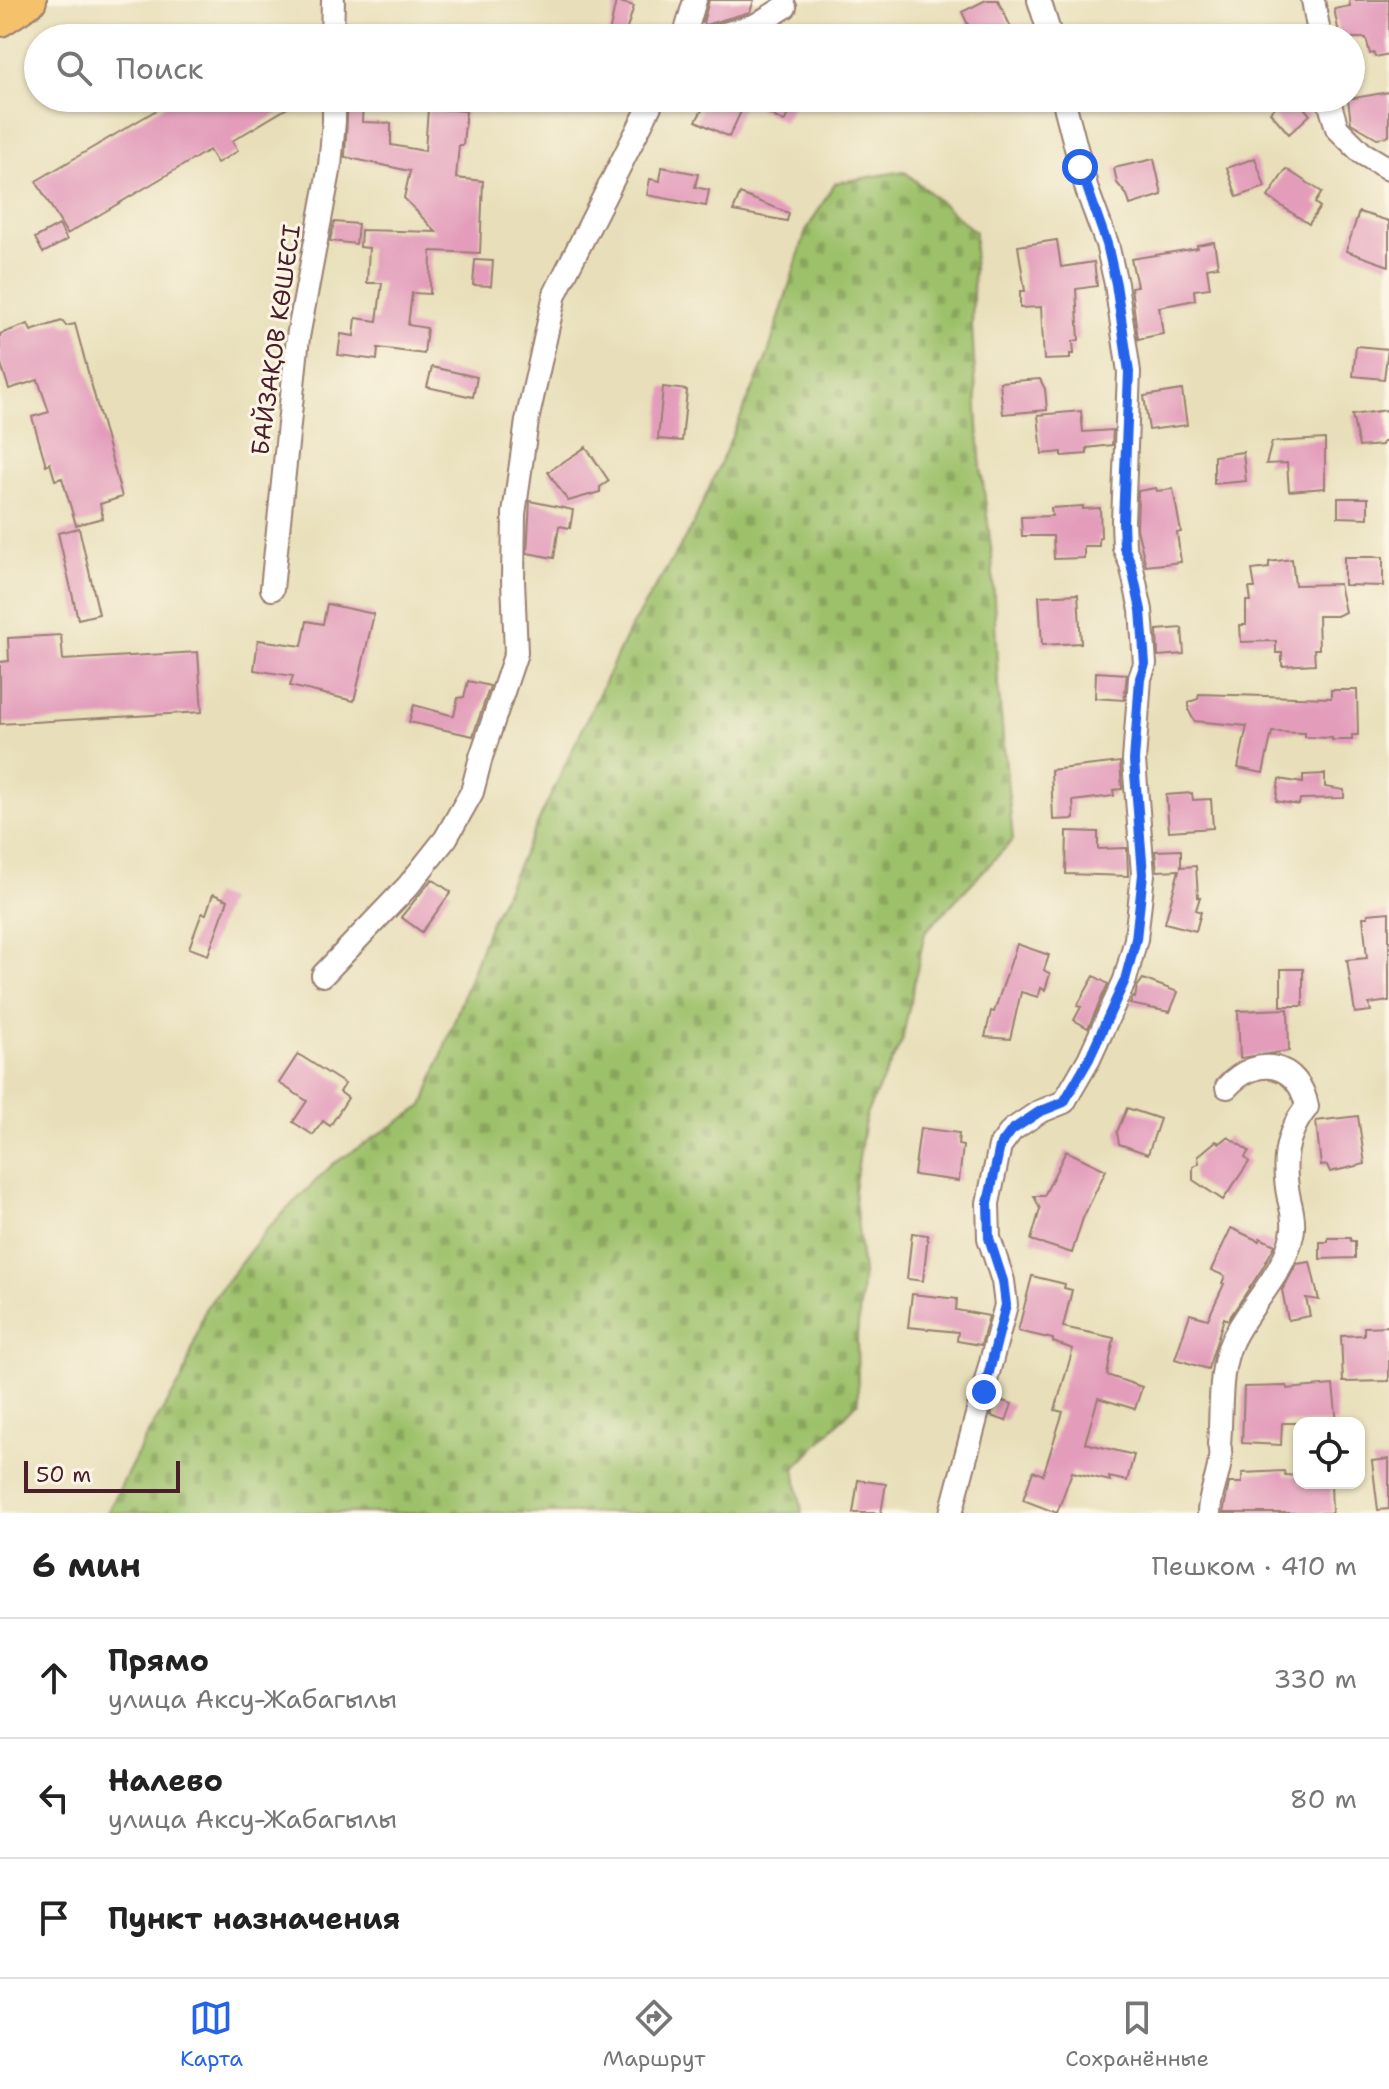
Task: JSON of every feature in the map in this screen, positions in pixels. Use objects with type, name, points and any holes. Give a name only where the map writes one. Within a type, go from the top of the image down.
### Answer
[{"type":"main road","points":[[0,19],[29,0]]},
{"type":"street","points":[[332,24],[333,0]]},
{"type":"street","points":[[688,24],[695,0]]},
{"type":"street","points":[[1039,0],[1047,24]]},
{"type":"street","points":[[1313,0],[1317,24]]},
{"type":"street","points":[[758,24],[785,7]]},
{"type":"street","name":"БАЙЗАҚОВ КӨШЕСІ","points":[[272,589],[298,337],[330,166],[334,112]]},
{"type":"street","points":[[323,975],[408,886],[446,838],[472,792],[516,653],[514,514],[527,421],[555,294],[647,112]]},
{"type":"street","points":[[951,1513],[1006,1305],[1003,1281],[989,1238],[988,1203],[1000,1146],[1012,1130],[1039,1112],[1064,1102],[1089,1059],[1125,980],[1136,939],[1143,874],[1134,761],[1140,678],[1145,664],[1141,610],[1124,547],[1123,521],[1128,359],[1107,244],[1087,190],[1067,112]]},
{"type":"street","points":[[1332,112],[1337,128],[1362,153],[1389,169]]},
{"type":"street","points":[[1209,1513],[1221,1452],[1224,1366],[1231,1343],[1278,1267],[1293,1233],[1284,1176],[1285,1159],[1289,1136],[1307,1107],[1300,1085],[1274,1067],[1266,1065],[1249,1070],[1227,1087]]},
{"type":"green space","points":[[904,171],[975,232],[972,326],[980,458],[992,556],[998,685],[1013,840],[925,932],[902,1041],[866,1114],[854,1190],[863,1274],[857,1336],[858,1402],[795,1468],[802,1513],[107,1513],[147,1435],[183,1378],[205,1309],[268,1228],[333,1164],[423,1106],[489,926],[629,630],[692,527],[767,357],[806,231],[835,183]]},
{"type":"building","points":[[709,0],[754,0],[750,12],[703,23]]},
{"type":"building","points":[[986,0],[998,0],[1009,24],[968,24],[962,12]]},
{"type":"building","points":[[1349,0],[1389,0],[1389,54],[1375,57],[1374,53],[1370,54],[1365,24],[1337,24],[1334,9],[1350,6]]},
{"type":"building","points":[[616,1],[634,6],[628,24],[611,24]]},
{"type":"building","points":[[1389,92],[1389,136],[1377,138],[1351,123],[1350,112],[1365,112],[1365,96]]},
{"type":"building","points":[[153,112],[281,112],[232,141],[238,151],[217,163],[209,150],[67,234],[36,181]]},
{"type":"building","points":[[347,112],[362,112],[362,122],[391,123],[391,145],[425,151],[428,112],[466,112],[456,178],[483,181],[480,253],[431,251],[430,294],[412,293],[408,325],[427,328],[424,354],[378,348],[377,360],[338,355],[341,334],[354,336],[356,318],[377,321],[382,283],[367,283],[369,248],[360,247],[361,230],[436,232],[404,198],[410,171],[345,157]]},
{"type":"building","points":[[701,112],[741,112],[729,137],[696,121]]},
{"type":"building","points":[[766,112],[789,112],[784,122]]},
{"type":"building","points":[[1270,112],[1308,112],[1310,115],[1289,134]]},
{"type":"building","points":[[1255,158],[1265,187],[1237,197],[1227,168]]},
{"type":"building","points":[[1154,159],[1162,195],[1130,205],[1127,195],[1117,183],[1114,168]]},
{"type":"building","points":[[662,167],[698,174],[695,187],[709,190],[706,206],[647,195],[650,179],[660,181]]},
{"type":"building","points":[[1286,169],[1322,192],[1315,203],[1320,207],[1309,224],[1268,197]]},
{"type":"building","points":[[740,194],[789,213],[787,221],[733,211]]},
{"type":"building","points":[[1359,212],[1389,221],[1389,266],[1346,251]]},
{"type":"building","points":[[334,222],[358,224],[356,244],[330,241]]},
{"type":"building","points":[[59,225],[67,240],[43,253],[35,238]]},
{"type":"building","points":[[1057,240],[1061,267],[1094,262],[1097,286],[1076,289],[1079,340],[1073,341],[1074,354],[1070,354],[1070,359],[1044,360],[1041,307],[1020,308],[1020,291],[1025,291],[1018,246]]},
{"type":"building","points":[[1214,242],[1218,266],[1207,268],[1210,288],[1194,290],[1195,300],[1159,307],[1163,334],[1138,339],[1131,287],[1137,286],[1131,259],[1198,248],[1197,245]]},
{"type":"building","points":[[475,260],[493,261],[491,286],[473,285]]},
{"type":"building","points":[[62,321],[66,326],[75,324],[122,497],[100,504],[103,518],[76,525],[62,478],[55,480],[50,463],[46,465],[32,417],[49,412],[38,380],[9,389],[0,361],[0,334],[28,324],[31,331]]},
{"type":"building","points":[[1356,346],[1388,349],[1384,379],[1353,376]]},
{"type":"building","points":[[432,367],[477,377],[473,397],[427,387]]},
{"type":"building","points":[[1040,379],[1045,389],[1047,410],[1003,414],[1000,382]]},
{"type":"building","points":[[663,387],[687,390],[682,441],[658,439]]},
{"type":"building","points":[[1182,390],[1187,425],[1149,430],[1144,396]]},
{"type":"building","points":[[1387,410],[1389,442],[1359,447],[1352,415]]},
{"type":"building","points":[[1081,411],[1083,432],[1113,430],[1112,445],[1087,448],[1087,454],[1042,454],[1038,415]]},
{"type":"building","points":[[1325,439],[1325,488],[1289,491],[1287,463],[1266,464],[1272,442]]},
{"type":"building","points":[[586,447],[609,481],[600,487],[600,492],[568,501],[548,472]]},
{"type":"building","points":[[1243,452],[1246,481],[1214,484],[1214,456]]},
{"type":"building","points":[[1156,488],[1157,491],[1173,489],[1181,532],[1177,533],[1181,562],[1146,566],[1137,529],[1138,491]]},
{"type":"building","points":[[1338,498],[1368,498],[1368,518],[1338,517]]},
{"type":"building","points":[[530,501],[573,510],[570,528],[559,526],[554,558],[527,553]]},
{"type":"building","points":[[1083,506],[1083,509],[1100,508],[1101,537],[1099,546],[1084,546],[1084,558],[1054,559],[1053,536],[1022,536],[1021,517],[1052,516],[1051,508]]},
{"type":"building","points":[[79,528],[99,614],[78,619],[58,533]]},
{"type":"building","points":[[1344,557],[1383,557],[1383,586],[1344,585]]},
{"type":"building","points":[[1292,559],[1295,585],[1339,584],[1345,612],[1337,616],[1318,616],[1319,649],[1314,649],[1315,664],[1282,666],[1282,653],[1276,653],[1276,641],[1241,642],[1240,625],[1246,625],[1246,601],[1251,601],[1249,588],[1255,588],[1252,570],[1269,568],[1269,562]]},
{"type":"building","points":[[1078,594],[1081,643],[1042,645],[1039,596]]},
{"type":"building","points":[[327,604],[374,614],[354,701],[290,686],[293,676],[254,670],[258,640],[302,646],[307,621],[323,624]]},
{"type":"building","points":[[1182,628],[1184,654],[1158,656],[1157,630]]},
{"type":"building","points":[[61,635],[63,660],[198,652],[202,712],[0,724],[0,662],[9,661],[8,638]]},
{"type":"building","points":[[1096,672],[1127,674],[1124,700],[1095,698]]},
{"type":"building","points":[[468,681],[490,686],[473,736],[409,722],[414,705],[454,716],[458,698],[464,697]]},
{"type":"building","points":[[1331,690],[1357,690],[1358,735],[1352,735],[1352,740],[1332,740],[1305,737],[1305,733],[1272,732],[1263,773],[1238,768],[1247,726],[1194,721],[1189,711],[1189,702],[1198,699],[1199,694],[1331,698]]},
{"type":"building","points":[[1120,762],[1122,789],[1113,790],[1114,796],[1073,801],[1074,819],[1053,820],[1051,770]]},
{"type":"building","points":[[1325,774],[1325,787],[1344,790],[1344,798],[1300,799],[1299,805],[1276,801],[1279,779],[1303,783],[1303,775]]},
{"type":"building","points":[[1192,793],[1193,800],[1211,799],[1213,828],[1169,831],[1166,795]]},
{"type":"building","points":[[1067,831],[1098,832],[1098,849],[1127,848],[1128,876],[1066,874]]},
{"type":"building","points":[[1181,850],[1181,867],[1196,866],[1200,897],[1196,910],[1201,912],[1196,931],[1165,923],[1179,870],[1157,871],[1155,851]]},
{"type":"building","points":[[432,879],[451,892],[422,932],[401,917]]},
{"type":"building","points":[[213,894],[228,900],[208,955],[189,948]]},
{"type":"building","points":[[1389,912],[1389,1001],[1369,1004],[1371,1011],[1355,1013],[1347,960],[1367,958],[1363,917]]},
{"type":"building","points":[[1017,944],[1049,955],[1044,970],[1050,974],[1045,990],[1041,988],[1038,997],[1021,992],[1010,1039],[985,1037],[991,1011],[994,1012]]},
{"type":"building","points":[[1281,969],[1303,969],[1303,1006],[1281,1006]]},
{"type":"building","points":[[1094,976],[1108,984],[1088,1028],[1074,1020],[1081,1007],[1077,1006]]},
{"type":"building","points":[[1143,979],[1178,992],[1170,1012],[1130,1004]]},
{"type":"building","points":[[1288,1009],[1289,1051],[1240,1058],[1238,1011]]},
{"type":"building","points":[[298,1054],[345,1084],[340,1092],[348,1098],[330,1126],[323,1121],[313,1135],[293,1122],[307,1101],[279,1083]]},
{"type":"building","points":[[1127,1108],[1160,1119],[1148,1154],[1119,1144],[1117,1132]]},
{"type":"building","points":[[1358,1116],[1365,1164],[1330,1172],[1327,1165],[1321,1166],[1316,1121]]},
{"type":"building","points":[[920,1128],[959,1133],[958,1145],[963,1146],[959,1181],[914,1175]]},
{"type":"building","points":[[1228,1137],[1249,1151],[1245,1157],[1249,1162],[1223,1200],[1193,1180],[1193,1167],[1199,1163],[1198,1156],[1216,1141],[1220,1143]]},
{"type":"building","points":[[1066,1151],[1106,1170],[1083,1218],[1072,1253],[1031,1240],[1040,1209],[1034,1196],[1044,1196]]},
{"type":"building","points":[[1231,1228],[1275,1245],[1228,1320],[1224,1318],[1208,1369],[1175,1359],[1190,1314],[1208,1319],[1224,1284],[1225,1276],[1211,1270]]},
{"type":"building","points":[[912,1233],[928,1235],[923,1281],[907,1279]]},
{"type":"building","points":[[1328,1238],[1350,1238],[1355,1241],[1355,1258],[1320,1259],[1320,1242],[1328,1242]]},
{"type":"building","points":[[1310,1262],[1319,1300],[1306,1298],[1310,1316],[1288,1320],[1282,1290],[1297,1264]]},
{"type":"building","points":[[1032,1276],[1065,1284],[1064,1288],[1072,1290],[1063,1327],[1114,1338],[1107,1375],[1142,1387],[1135,1409],[1098,1398],[1085,1443],[1134,1455],[1127,1481],[1109,1477],[1110,1481],[1072,1472],[1057,1513],[1023,1500],[1033,1471],[1043,1475],[1063,1412],[1055,1410],[1073,1349],[1053,1342],[1053,1339],[1018,1331]]},
{"type":"building","points":[[912,1294],[957,1299],[956,1310],[989,1316],[981,1345],[957,1341],[958,1332],[908,1327]]},
{"type":"building","points":[[1389,1326],[1389,1381],[1343,1382],[1341,1336],[1364,1335],[1364,1327]]},
{"type":"building","points":[[1333,1385],[1336,1417],[1293,1417],[1293,1423],[1282,1423],[1281,1445],[1242,1443],[1244,1387],[1287,1386],[1287,1389]]},
{"type":"building","points":[[996,1399],[1012,1404],[1006,1421],[991,1416]]},
{"type":"building","points":[[1389,1459],[1389,1509],[1378,1510],[1372,1461]]},
{"type":"building","points":[[1284,1471],[1285,1475],[1293,1476],[1293,1489],[1331,1489],[1332,1513],[1223,1513],[1229,1483],[1242,1483],[1242,1473]]},
{"type":"building","points":[[858,1480],[886,1484],[881,1513],[853,1513]]},
{"type":"route","points":[[984,1392],[1006,1305],[1003,1281],[989,1238],[988,1203],[1000,1146],[1012,1130],[1039,1112],[1064,1102],[1089,1059],[1125,980],[1140,915],[1143,874],[1134,761],[1140,678],[1145,664],[1141,610],[1124,547],[1124,453],[1129,372],[1107,244],[1080,167]]}]
